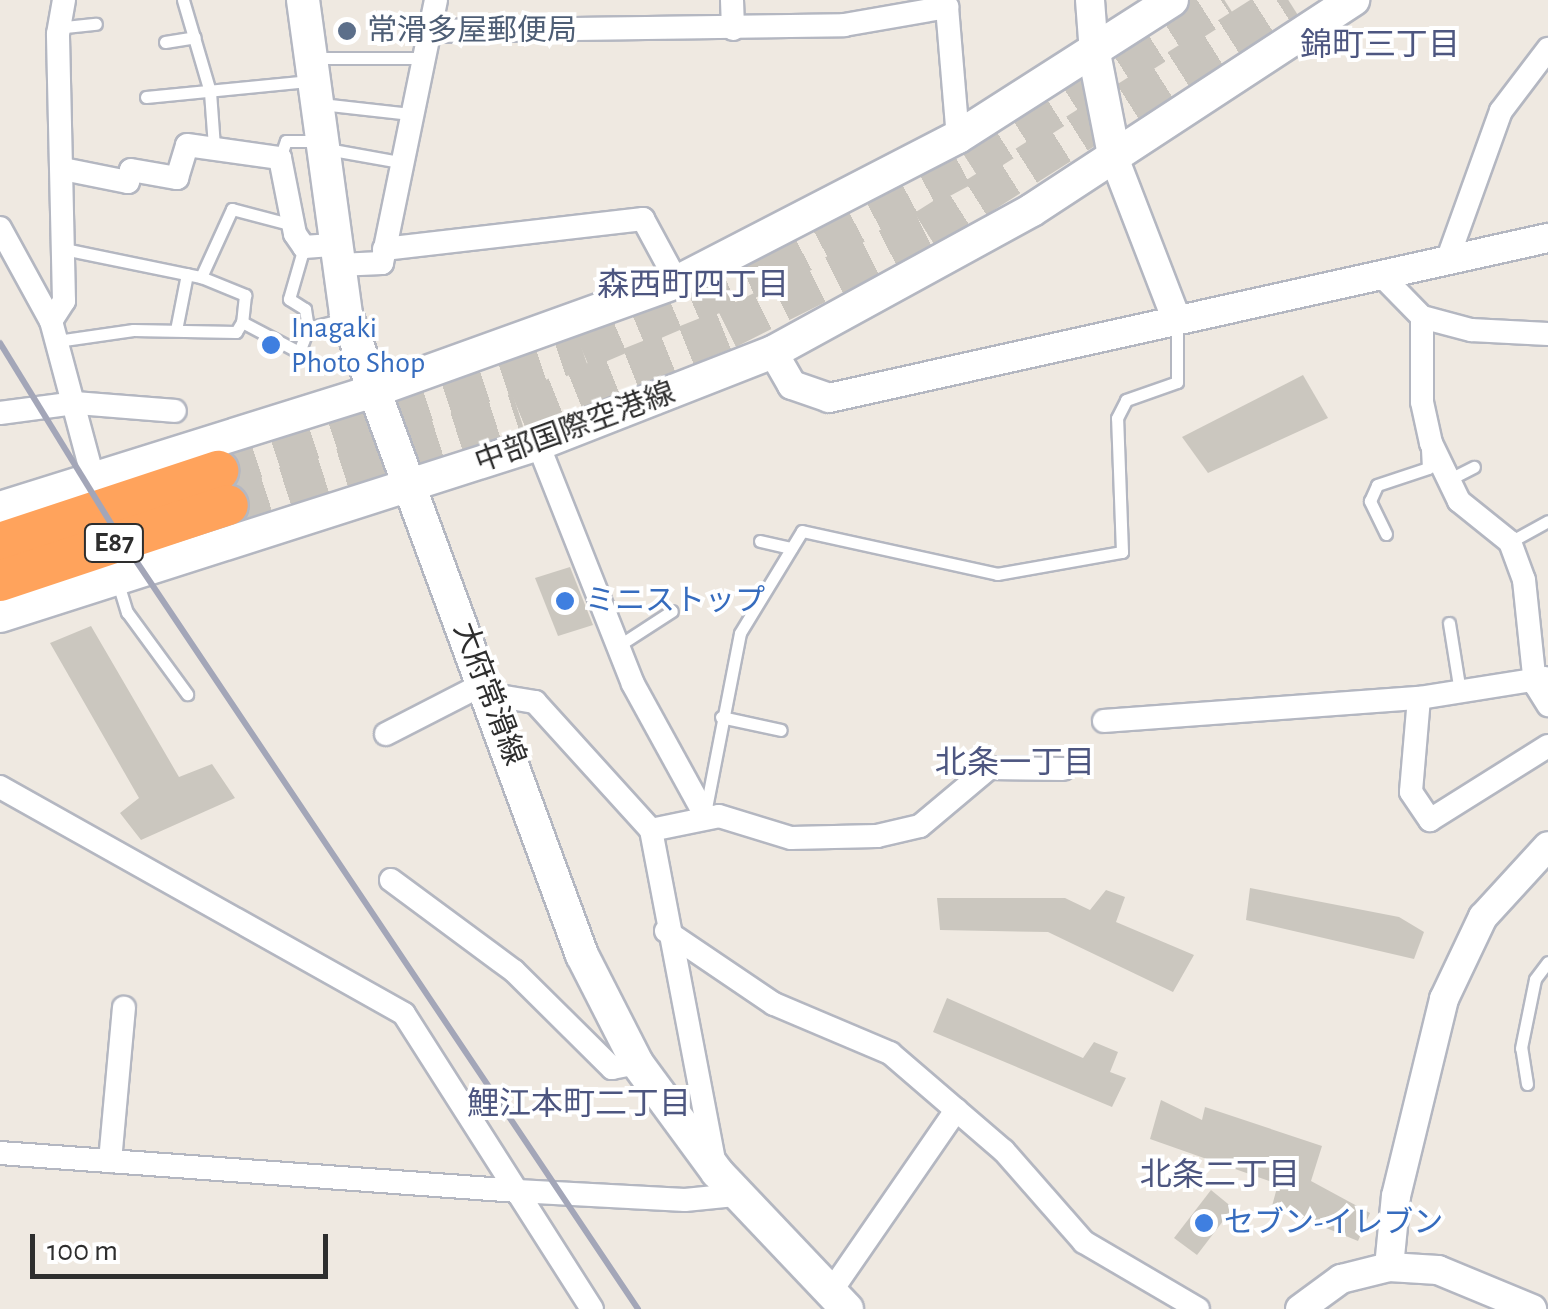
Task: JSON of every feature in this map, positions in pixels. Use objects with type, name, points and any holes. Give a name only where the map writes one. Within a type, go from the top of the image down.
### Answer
[{"type":"highway","name":"E87","points":[[0,543],[223,488],[0,581]]},
{"type":"main road","name":"大府常滑線","points":[[303,0],[322,145],[326,252],[371,392],[490,689],[582,955],[637,1063],[726,1184],[839,1300]]},
{"type":"main road","points":[[0,508],[371,392],[677,282],[958,137],[1172,0]]},
{"type":"main road","name":"中部国際空港線","points":[[0,616],[538,444],[774,352],[1115,160],[1352,0]]},
{"type":"main road","points":[[1094,53],[1115,160]]},
{"type":"street","points":[[54,331],[64,301],[58,34],[65,27],[64,0]]},
{"type":"street","points":[[63,169],[128,182],[132,170],[177,178],[187,145],[280,158],[289,224],[326,252],[382,263],[399,162],[436,0]]},
{"type":"street","points":[[732,0],[733,29]]},
{"type":"street","points":[[843,0],[844,25]]},
{"type":"street","points":[[1090,0],[1094,53]]},
{"type":"street","points":[[431,31],[844,25],[955,4],[958,137]]},
{"type":"street","points":[[1448,258],[1501,111],[1548,49]]},
{"type":"street","points":[[1115,160],[1176,318]]},
{"type":"street","points":[[384,248],[643,219],[677,282]]},
{"type":"street","points":[[0,228],[54,331],[93,478]]},
{"type":"street","points":[[774,352],[792,385],[828,398],[1548,238]]},
{"type":"street","points":[[1380,274],[1422,318],[1471,330],[1548,334]]},
{"type":"street","points":[[1422,318],[1422,402],[1432,443],[1457,500],[1510,542],[1524,580],[1548,705]]},
{"type":"street","points":[[0,413],[76,404],[175,411]]},
{"type":"street","points":[[538,444],[618,646],[706,818]]},
{"type":"street","points":[[1104,721],[1419,698],[1542,680]]},
{"type":"street","points":[[0,1153],[686,1200],[726,1184],[666,931],[651,830],[535,702],[490,689],[386,734]]},
{"type":"street","points":[[1419,698],[1411,792],[1430,820],[1548,746]]},
{"type":"street","points":[[651,830],[706,818],[791,838],[878,836],[920,826],[989,768],[1063,769]]},
{"type":"street","points":[[0,787],[404,1014],[592,1309]]},
{"type":"street","points":[[1389,1267],[1396,1196],[1444,999],[1483,917],[1548,846]]},
{"type":"street","points":[[391,880],[514,971],[612,1068],[637,1063]]},
{"type":"street","points":[[666,931],[774,1004],[890,1053],[956,1110],[1084,1242],[1198,1309]]},
{"type":"street","points":[[110,1161],[124,1008]]},
{"type":"street","points":[[839,1300],[956,1110]]},
{"type":"street","points":[[1300,1309],[1341,1278],[1389,1267],[1438,1270],[1532,1309]]},
{"type":"lane","points":[[182,0],[210,92],[214,146]]},
{"type":"lane","points":[[65,27],[96,24]]},
{"type":"lane","points":[[165,42],[195,36]]},
{"type":"lane","points":[[146,96],[314,81],[423,58]]},
{"type":"lane","points":[[314,81],[356,102],[410,114]]},
{"type":"lane","points":[[280,158],[286,141],[399,162]]},
{"type":"lane","points":[[201,277],[232,208],[289,224]]},
{"type":"lane","points":[[54,331],[236,332],[242,322],[245,295],[201,277],[64,248]]},
{"type":"lane","points":[[242,322],[299,352],[308,328],[306,310],[289,298],[326,252]]},
{"type":"lane","points":[[176,330],[186,274]]},
{"type":"lane","points":[[308,328],[348,318]]},
{"type":"lane","points":[[706,818],[721,717],[740,633],[802,531],[998,574],[1122,552],[1117,418],[1126,400],[1178,382],[1176,318]]},
{"type":"lane","points":[[1386,534],[1370,501],[1377,486],[1428,468],[1432,443]]},
{"type":"lane","points":[[1457,500],[1474,467]]},
{"type":"lane","points":[[1510,542],[1548,521]]},
{"type":"lane","points":[[760,540],[791,548]]},
{"type":"lane","points":[[116,578],[127,612],[187,694]]},
{"type":"lane","points":[[618,646],[672,612]]},
{"type":"lane","points":[[1449,623],[1460,693]]},
{"type":"lane","points":[[721,717],[781,730]]},
{"type":"lane","points":[[1527,1084],[1521,1048],[1535,979],[1548,962]]},
{"type":"building","points":[[1303,375],[1328,418],[1208,473],[1182,437]]},
{"type":"building","name":"ミニストップ","points":[[570,567],[593,625],[558,636],[535,578]]},
{"type":"building","points":[[91,626],[179,777],[212,764],[235,798],[141,840],[120,813],[139,798],[50,643]]},
{"type":"building","points":[[1250,888],[1399,917],[1424,932],[1414,959],[1246,920]]},
{"type":"building","points":[[1106,890],[1125,897],[1116,922],[1194,955],[1173,992],[1048,932],[940,930],[937,898],[1065,898],[1090,910]]},
{"type":"building","points":[[947,998],[1083,1058],[1094,1042],[1118,1052],[1110,1072],[1126,1078],[1112,1107],[933,1032]]},
{"type":"building","points":[[1161,1100],[1202,1120],[1205,1107],[1322,1146],[1311,1181],[1370,1213],[1358,1241],[1272,1206],[1278,1184],[1150,1139]]},
{"type":"building","name":"セブン-イレブン","points":[[1211,1190],[1233,1208],[1197,1255],[1174,1238]]},
{"type":"tunnel","points":[[218,471],[582,350],[767,271],[969,163],[1225,0]]},
{"type":"tunnel","points":[[228,505],[519,412],[727,329],[925,230],[1288,0]]},
{"type":"railway","points":[[0,343],[112,525],[638,1309]]},
{"type":"place","name":"常滑多屋郵便局","points":[[347,31]]},
{"type":"place","name":"Inagaki Photo Shop","points":[[271,345]]},
{"type":"place","name":"ミニストップ","points":[[565,601]]},
{"type":"place","name":"セブン-イレブン","points":[[1204,1223]]},
{"type":"district","name":"錦町三丁目","points":[[1380,45]]},
{"type":"district","name":"森西町四丁目","points":[[693,285]]},
{"type":"district","name":"北条一丁目","points":[[1015,763]]},
{"type":"district","name":"鯉江本町二丁目","points":[[579,1104]]},
{"type":"district","name":"北条二丁目","points":[[1220,1175]]}]
